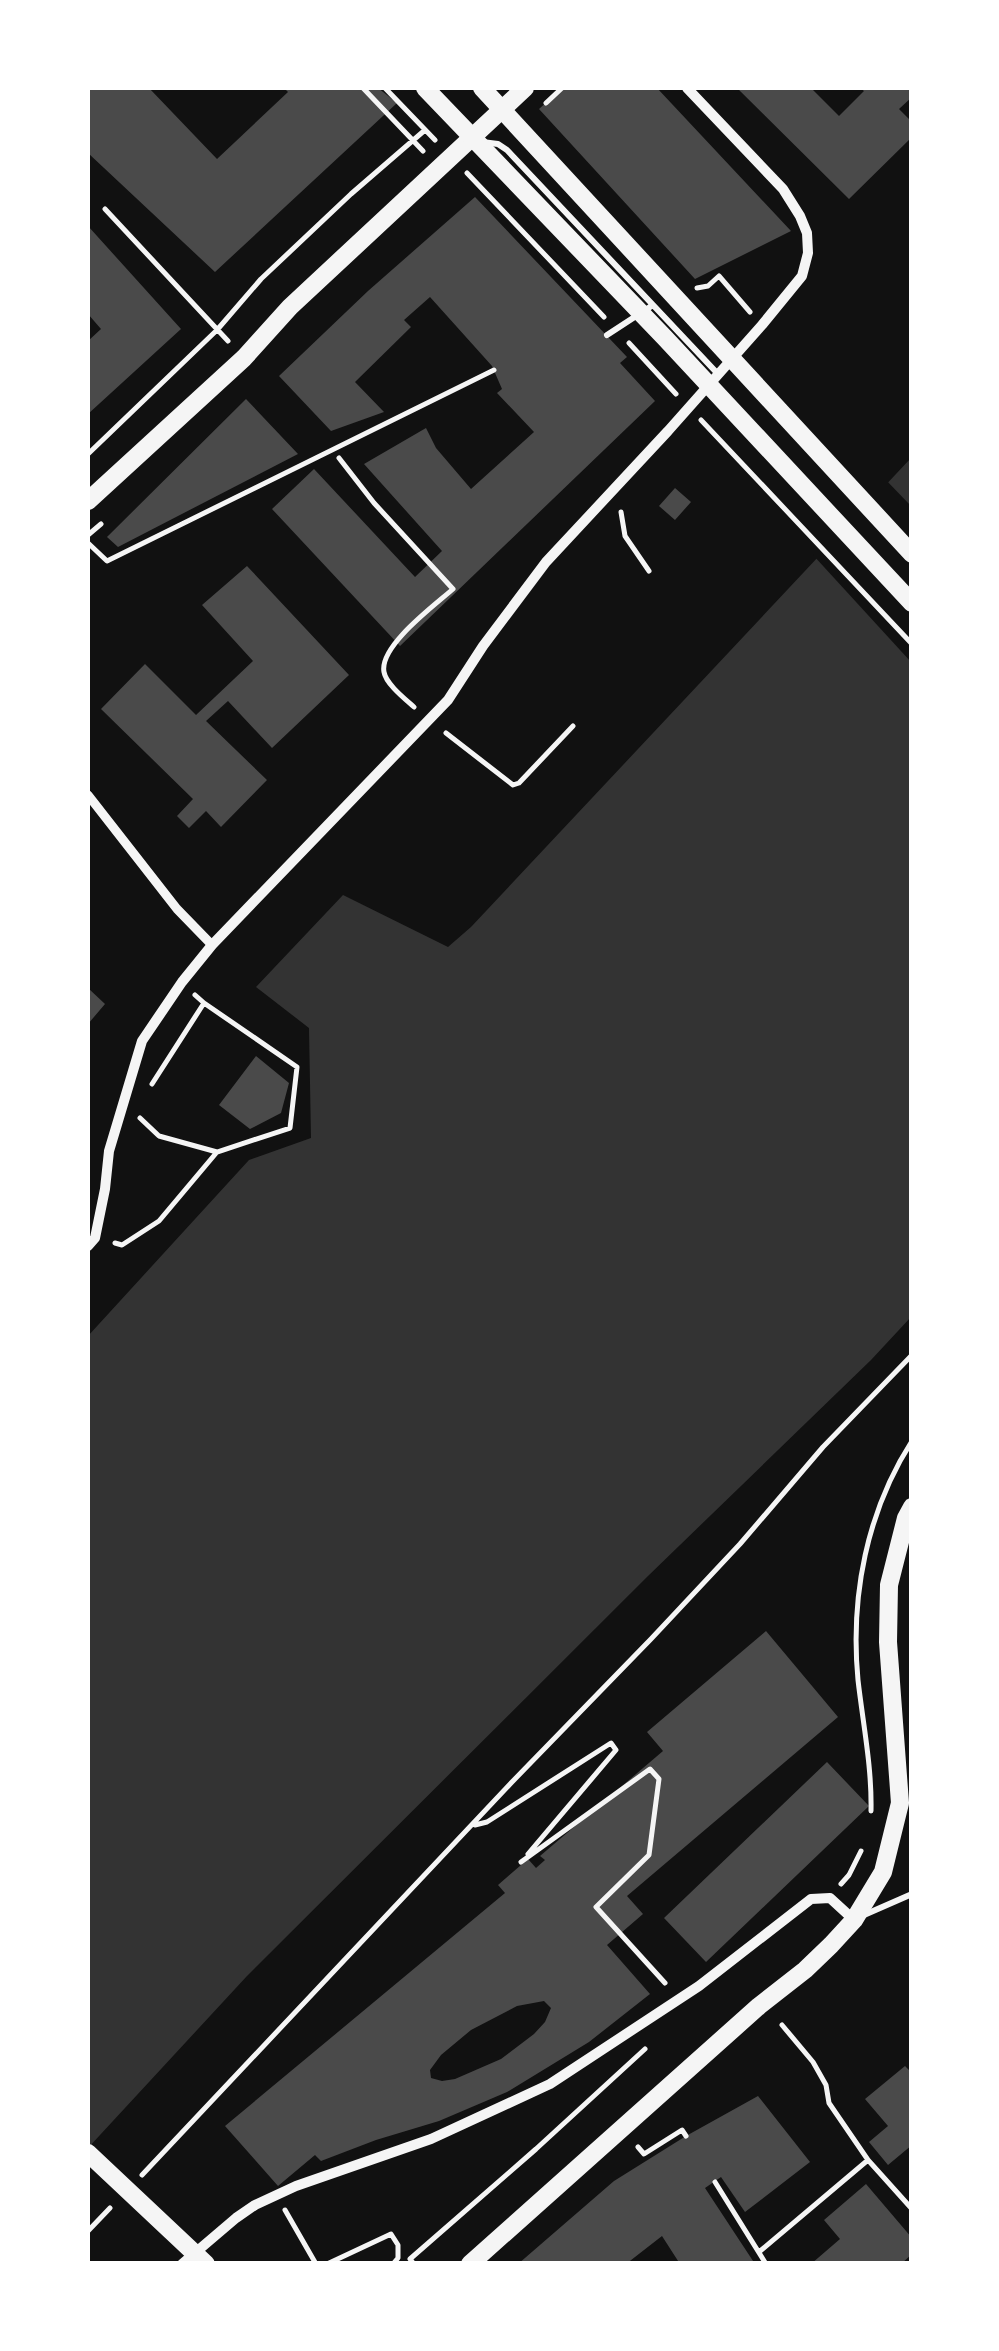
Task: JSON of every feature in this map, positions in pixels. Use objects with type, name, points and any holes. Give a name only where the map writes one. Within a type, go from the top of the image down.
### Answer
[{"type":"street","points":[[425,88],[912,603]]},
{"type":"street","points":[[482,88],[912,554]]},
{"type":"street","points":[[88,501],[244,358],[290,308],[525,88]]},
{"type":"street","points":[[91,1242],[105,1189],[109,1151],[142,1041],[182,982],[212,945],[448,700],[546,562],[762,326],[802,276],[808,253],[807,233],[783,189],[687,88]]},
{"type":"street","points":[[88,795],[177,909],[212,945]]},
{"type":"street","points":[[470,2264],[759,2006],[805,1970],[854,1920],[883,1872],[900,1803],[890,1677],[890,1585],[912,1507]]},
{"type":"street","points":[[182,2264],[236,2218],[276,2195],[431,2139],[550,2084],[680,1999],[810,1899],[830,1898],[854,1920]]},
{"type":"street","points":[[88,2153],[206,2264]]},
{"type":"lane","points":[[470,141],[498,144],[507,150],[718,374]]},
{"type":"lane","points":[[606,335],[653,306]]},
{"type":"lane","points":[[854,1920],[912,1894]]},
{"type":"path","points":[[363,88],[413,140]]},
{"type":"path","points":[[386,88],[440,145]]},
{"type":"path","points":[[539,109],[562,88]]},
{"type":"path","points":[[88,454],[217,330],[261,279],[428,127]]},
{"type":"path","points":[[468,174],[605,318]]},
{"type":"path","points":[[104,209],[217,330]]},
{"type":"path","points":[[708,286],[719,276],[762,326]]},
{"type":"path","points":[[618,332],[685,403]]},
{"type":"path","points":[[88,543],[108,561],[494,370]]},
{"type":"path","points":[[698,417],[912,644]]},
{"type":"path","points":[[340,458],[374,503],[453,589],[396,642],[383,667],[385,676],[406,700]]},
{"type":"path","points":[[610,492],[620,510],[625,536],[650,570]]},
{"type":"path","points":[[430,720],[513,785],[573,726]]},
{"type":"path","points":[[91,1242],[122,1245],[159,1220],[218,1152],[290,1128],[297,1067],[204,1002],[182,982]]},
{"type":"path","points":[[148,1090],[204,1002]]},
{"type":"path","points":[[134,1112],[159,1136],[218,1152]]},
{"type":"path","points":[[134,2183],[740,1544],[912,1354]]},
{"type":"path","points":[[858,1678],[869,1757],[870,1821]]},
{"type":"path","points":[[472,1825],[488,1822],[611,1743],[616,1750],[515,1870]]},
{"type":"path","points":[[521,1862],[650,1769],[659,1779],[649,1855],[596,1907],[680,1999]]},
{"type":"path","points":[[830,1898],[849,1874],[865,1837]]},
{"type":"path","points":[[782,2025],[813,2062],[826,2085],[829,2103],[868,2160],[912,2209]]},
{"type":"path","points":[[414,2264],[410,2259],[654,2040]]},
{"type":"path","points":[[638,2147],[644,2154],[682,2130],[686,2136]]},
{"type":"path","points":[[758,2252],[868,2160]]},
{"type":"path","points":[[714,2182],[766,2264]]},
{"type":"path","points":[[276,2195],[316,2264]]},
{"type":"path","points":[[327,2264],[391,2234],[398,2245],[398,2258],[393,2264]]},
{"type":"shaded area","points":[[911,458],[911,1317],[247,1976],[88,2148],[88,1336],[249,1160],[311,1138],[309,1028],[256,987],[343,895],[448,947]]},
{"type":"pier","points":[[885,479],[911,506],[911,662],[813,555]]},
{"type":"building","points":[[88,88],[149,88],[217,159],[288,92],[284,88],[378,88],[397,103],[215,272],[88,153]]},
{"type":"building","points":[[562,88],[657,88],[791,231],[695,279],[539,109]]},
{"type":"building","points":[[737,88],[811,88],[839,116],[864,91],[860,88],[912,88],[912,97],[899,109],[912,122],[912,137],[849,199]]},
{"type":"building","points":[[475,197],[627,357],[620,363],[655,401],[400,646],[272,509],[314,469],[415,577],[442,551],[364,464],[426,428],[436,448],[471,489],[534,432],[497,393],[502,389],[492,366],[430,297],[404,320],[411,327],[355,382],[384,412],[331,431],[279,376]]},
{"type":"building","points":[[88,226],[181,329],[88,414],[88,341],[101,329],[88,314]]},
{"type":"building","points":[[246,399],[298,454],[118,547],[107,537]]},
{"type":"building","points":[[675,488],[691,502],[675,520],[659,506]]},
{"type":"building","points":[[247,566],[349,675],[272,748],[228,701],[206,721],[267,780],[221,827],[206,811],[189,828],[177,816],[193,799],[101,709],[145,664],[196,715],[253,661],[202,605]]},
{"type":"building","points":[[88,988],[105,1004],[88,1024]]},
{"type":"building","points":[[256,1056],[289,1083],[281,1113],[250,1129],[219,1105]]},
{"type":"building","points":[[766,1631],[838,1717],[627,1896],[643,1914],[607,1945],[650,1994],[589,2042],[507,2092],[439,2121],[321,2161],[315,2155],[278,2186],[225,2126],[505,1893],[498,1885],[528,1859],[536,1868],[545,1860],[540,1856],[663,1751],[647,1732]],"holes":[[[544,2001],[551,2008],[534,2034],[501,2059],[455,2079],[431,2078],[430,2070],[441,2055],[471,2030],[517,2006]]]},
{"type":"building","points":[[827,1762],[869,1806],[706,1962],[664,1918]]},
{"type":"building","points":[[905,2066],[912,2073],[912,2145],[888,2165],[869,2142],[888,2126],[865,2099]]},
{"type":"building","points":[[758,2096],[810,2162],[745,2212],[721,2177],[705,2188],[755,2264],[680,2264],[662,2236],[626,2264],[518,2264],[614,2181]]},
{"type":"building","points":[[866,2184],[912,2238],[912,2254],[901,2264],[811,2264],[840,2239],[824,2220]]}]
